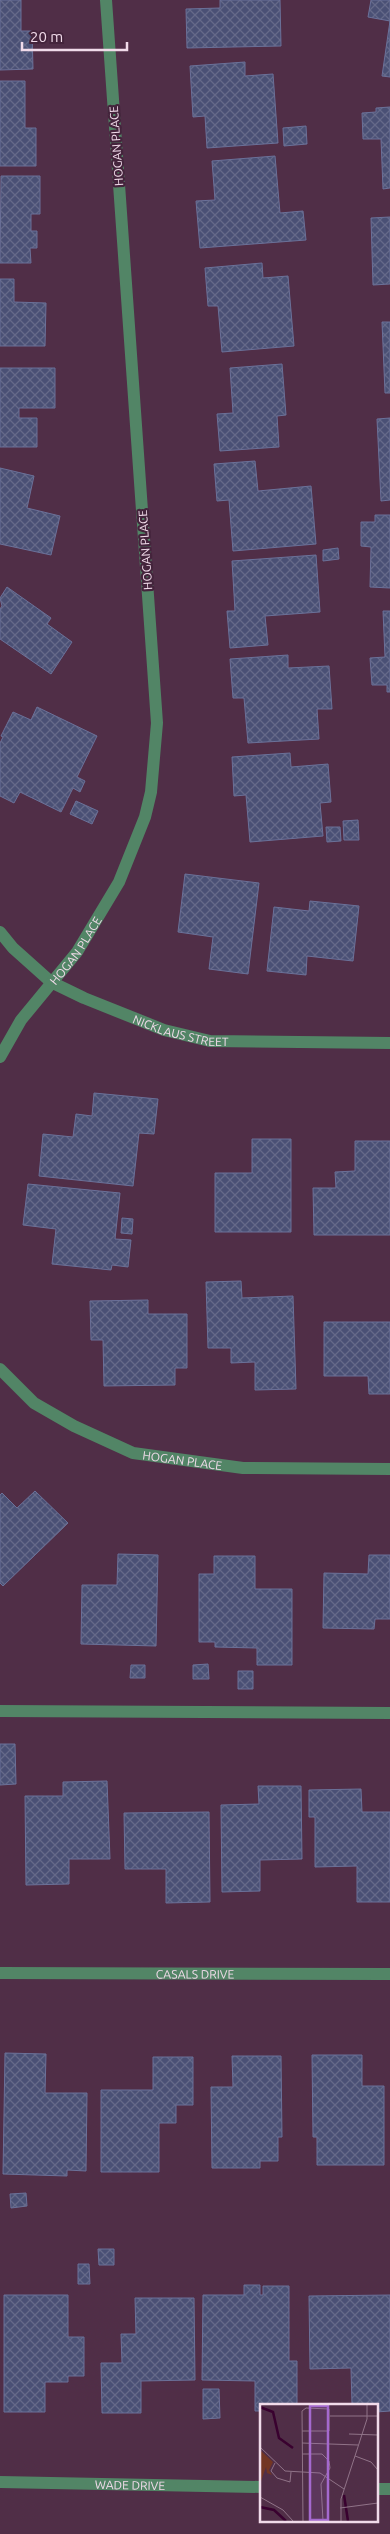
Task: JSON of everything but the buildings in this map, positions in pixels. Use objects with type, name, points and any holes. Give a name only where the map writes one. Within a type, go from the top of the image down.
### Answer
[{"type":"street","name":"HOGAN PLACE","points":[[0,1057],[21,1020],[77,952],[119,882],[147,808],[151,792],[157,723],[106,0]]},
{"type":"street","name":"NICKLAUS STREET","points":[[0,932],[13,948],[51,982],[84,998],[164,1030],[210,1041],[390,1043]]},
{"type":"street","name":"HOGAN PLACE","points":[[0,1369],[34,1403],[74,1426],[133,1453],[243,1468],[390,1468]]},
{"type":"street","points":[[0,1711],[390,1713]]},
{"type":"street","name":"CASALS DRIVE","points":[[0,1973],[390,1974]]},
{"type":"street","name":"WADE DRIVE","points":[[0,2482],[260,2487]]}]
